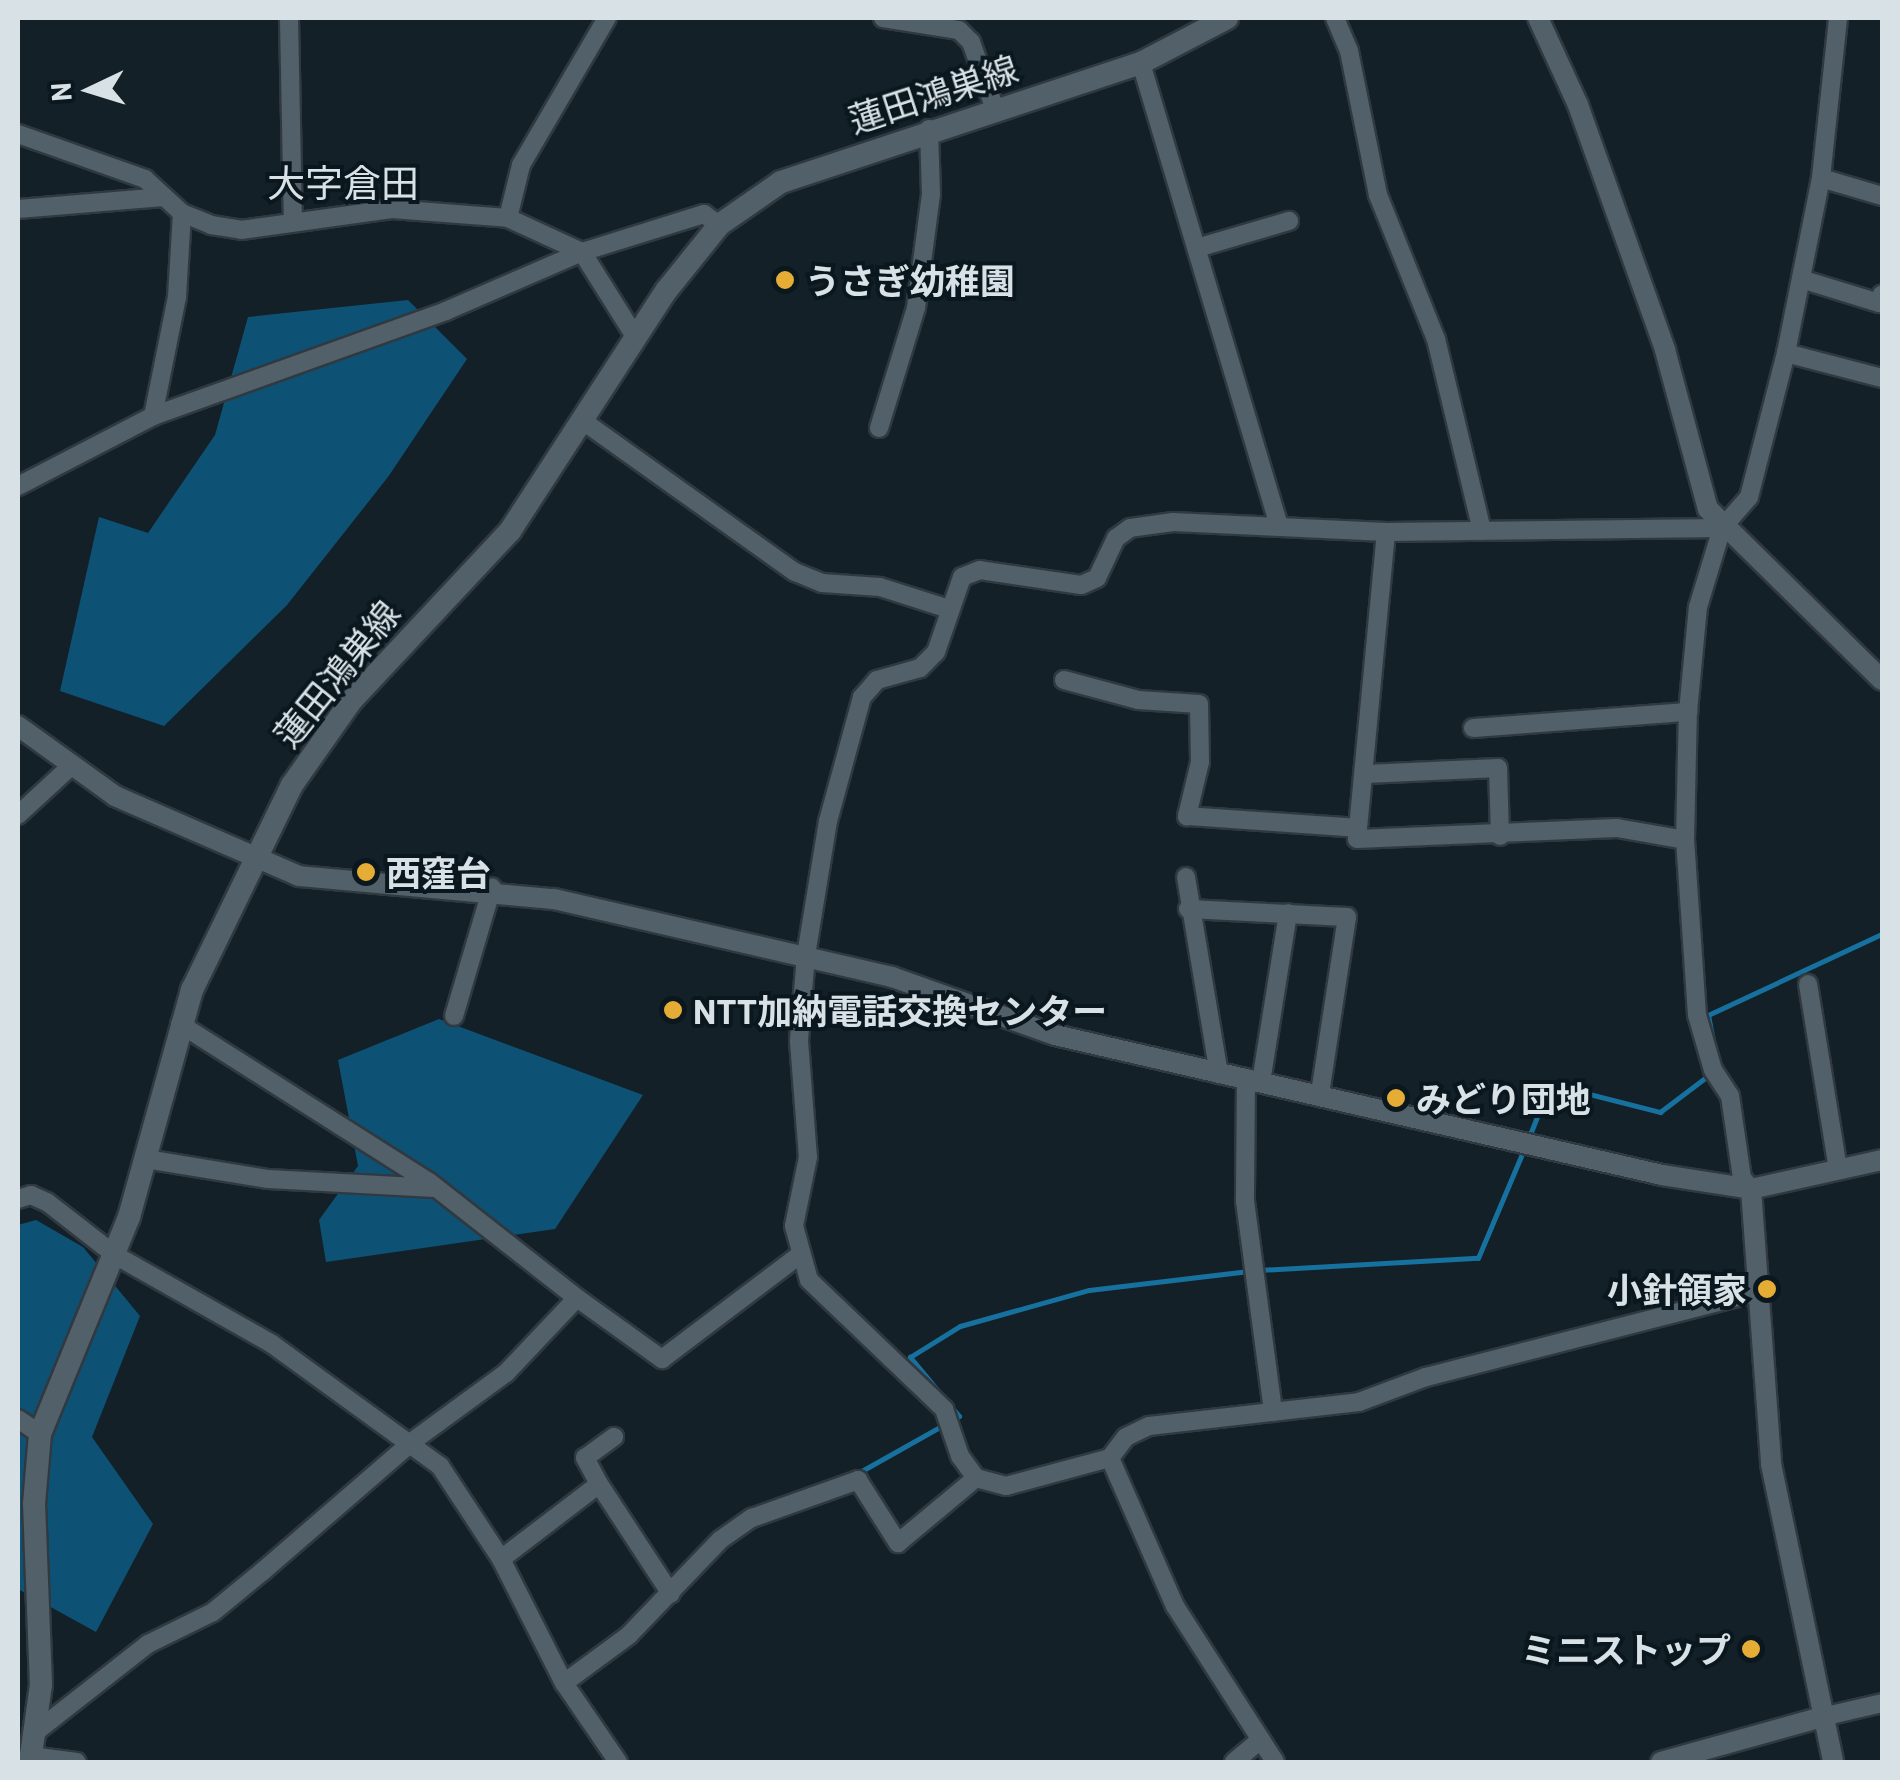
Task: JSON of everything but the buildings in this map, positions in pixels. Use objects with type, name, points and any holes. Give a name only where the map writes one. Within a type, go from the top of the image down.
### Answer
[{"type":"main road","name":"蓮田鴻巣線","points":[[27,1760],[38,1731],[27,1574],[40,1434],[65,1360],[115,1255],[146,1159],[180,1024],[252,858],[292,784],[351,701],[510,530],[636,338],[719,225],[781,182],[929,129],[1141,63],[1226,18]]},
{"type":"street","points":[[289,18],[293,219]]},
{"type":"street","points":[[508,218],[521,166],[607,18]]},
{"type":"street","points":[[882,18],[959,30],[971,42],[994,108]]},
{"type":"street","points":[[1336,18],[1350,51],[1378,194],[1436,339],[1482,531]]},
{"type":"street","points":[[1538,18],[1584,124],[1689,422],[1708,509],[1722,528],[1784,580],[1882,680]]},
{"type":"street","points":[[1833,1762],[1771,1464],[1751,1189],[1742,1178],[1730,1096],[1713,1070],[1697,1015],[1685,840],[1688,712],[1698,607],[1722,528],[1749,497],[1786,353],[1821,178],[1838,18]]},
{"type":"street","points":[[1141,63],[1278,524]]},
{"type":"street","points":[[879,428],[916,308],[931,194],[929,129]]},
{"type":"street","points":[[18,134],[144,179],[182,213],[241,230],[293,219],[392,209],[508,218],[582,252],[636,338]]},
{"type":"street","points":[[1821,178],[1882,196]]},
{"type":"street","points":[[18,209],[164,197]]},
{"type":"street","points":[[154,416],[177,297],[182,213]]},
{"type":"street","points":[[18,486],[154,416],[446,311],[582,252],[704,214],[719,225]]},
{"type":"street","points":[[1197,248],[1290,221]]},
{"type":"street","points":[[1800,279],[1880,303],[1882,294]]},
{"type":"street","points":[[1786,353],[1882,378]]},
{"type":"street","points":[[583,421],[795,572],[822,583],[880,587],[949,609]]},
{"type":"street","points":[[1722,528],[1386,532],[1278,524],[1130,528],[1116,538],[1098,578],[1081,585],[980,570],[962,578],[936,652],[920,668],[876,680],[862,697],[816,874],[799,1041],[808,1157],[794,1226],[798,1256],[809,1280],[944,1408],[960,1456],[976,1478],[1006,1486],[1110,1458],[1126,1437],[1149,1426],[1358,1402],[1426,1377],[1757,1292]]},
{"type":"street","points":[[1386,532],[1357,839],[1500,836],[1617,828],[1685,840]]},
{"type":"street","points":[[1064,680],[1138,700],[1198,704],[1200,762],[1187,816],[1358,828]]},
{"type":"street","points":[[1473,728],[1688,712]]},
{"type":"street","points":[[18,726],[69,768],[252,858],[323,879],[492,888],[806,955],[944,992],[1054,1035],[1320,1093],[1586,1159],[1751,1189],[1882,1160]]},
{"type":"street","points":[[18,815],[69,768]]},
{"type":"street","points":[[1366,774],[1498,768],[1500,836]]},
{"type":"street","points":[[1186,877],[1188,909],[1219,1074]]},
{"type":"street","points":[[454,1016],[492,888]]},
{"type":"street","points":[[1188,909],[1347,916],[1320,1093]]},
{"type":"street","points":[[1272,1412],[1245,1201],[1254,1081],[1288,913]]},
{"type":"street","points":[[1808,984],[1838,1170]]},
{"type":"street","points":[[180,1024],[436,1188],[662,1359],[798,1256]]},
{"type":"street","points":[[146,1159],[268,1179],[436,1188]]},
{"type":"street","points":[[18,1199],[31,1195],[47,1202],[115,1255],[272,1344],[413,1440],[440,1466],[501,1559],[564,1683],[618,1762]]},
{"type":"street","points":[[38,1731],[148,1644],[212,1612],[413,1440],[506,1373],[577,1298]]},
{"type":"street","points":[[18,1419],[40,1434]]},
{"type":"street","points":[[614,1437],[585,1458],[671,1594]]},
{"type":"street","points":[[1110,1458],[1175,1606],[1276,1762]]},
{"type":"street","points":[[564,1683],[671,1594],[720,1540],[784,1503],[858,1480],[898,1543],[976,1478]]},
{"type":"street","points":[[501,1559],[599,1484]]},
{"type":"street","points":[[1660,1762],[1712,1754],[1822,1716],[1882,1703]]},
{"type":"street","points":[[1234,1762],[1261,1740]]},
{"type":"street","points":[[27,1760],[77,1762]]},
{"type":"shaded area","points":[[408,300],[467,359],[388,477],[287,605],[164,726],[60,691],[99,517],[148,533],[215,435],[248,317]]},
{"type":"shaded area","points":[[439,1019],[643,1095],[555,1229],[326,1262],[319,1220],[358,1166],[338,1060]]},
{"type":"shaded area","points":[[36,1220],[83,1247],[140,1316],[92,1437],[153,1524],[96,1632],[18,1589],[18,1225]]},
{"type":"waterway","points":[[1718,1066],[1708,1015],[1882,934]]},
{"type":"waterway","points":[[1529,1137],[1550,1084],[1660,1112],[1710,1074]]},
{"type":"waterway","points":[[1260,1270],[1478,1258],[1525,1147]]},
{"type":"waterway","points":[[858,1473],[959,1416],[910,1357],[960,1326],[1089,1290],[1249,1271]]},
{"type":"place","name":"うさぎ幼稚園","points":[[785,280]]},
{"type":"place","name":"西窪台","points":[[366,872]]},
{"type":"place","name":"NTT加納電話交換センター","points":[[673,1010]]},
{"type":"place","name":"みどり団地","points":[[1396,1098]]},
{"type":"place","name":"小針領家","points":[[1767,1289]]},
{"type":"place","name":"ミニストップ","points":[[1751,1649]]},
{"type":"district","name":"大字倉田","points":[[343,183]]}]
